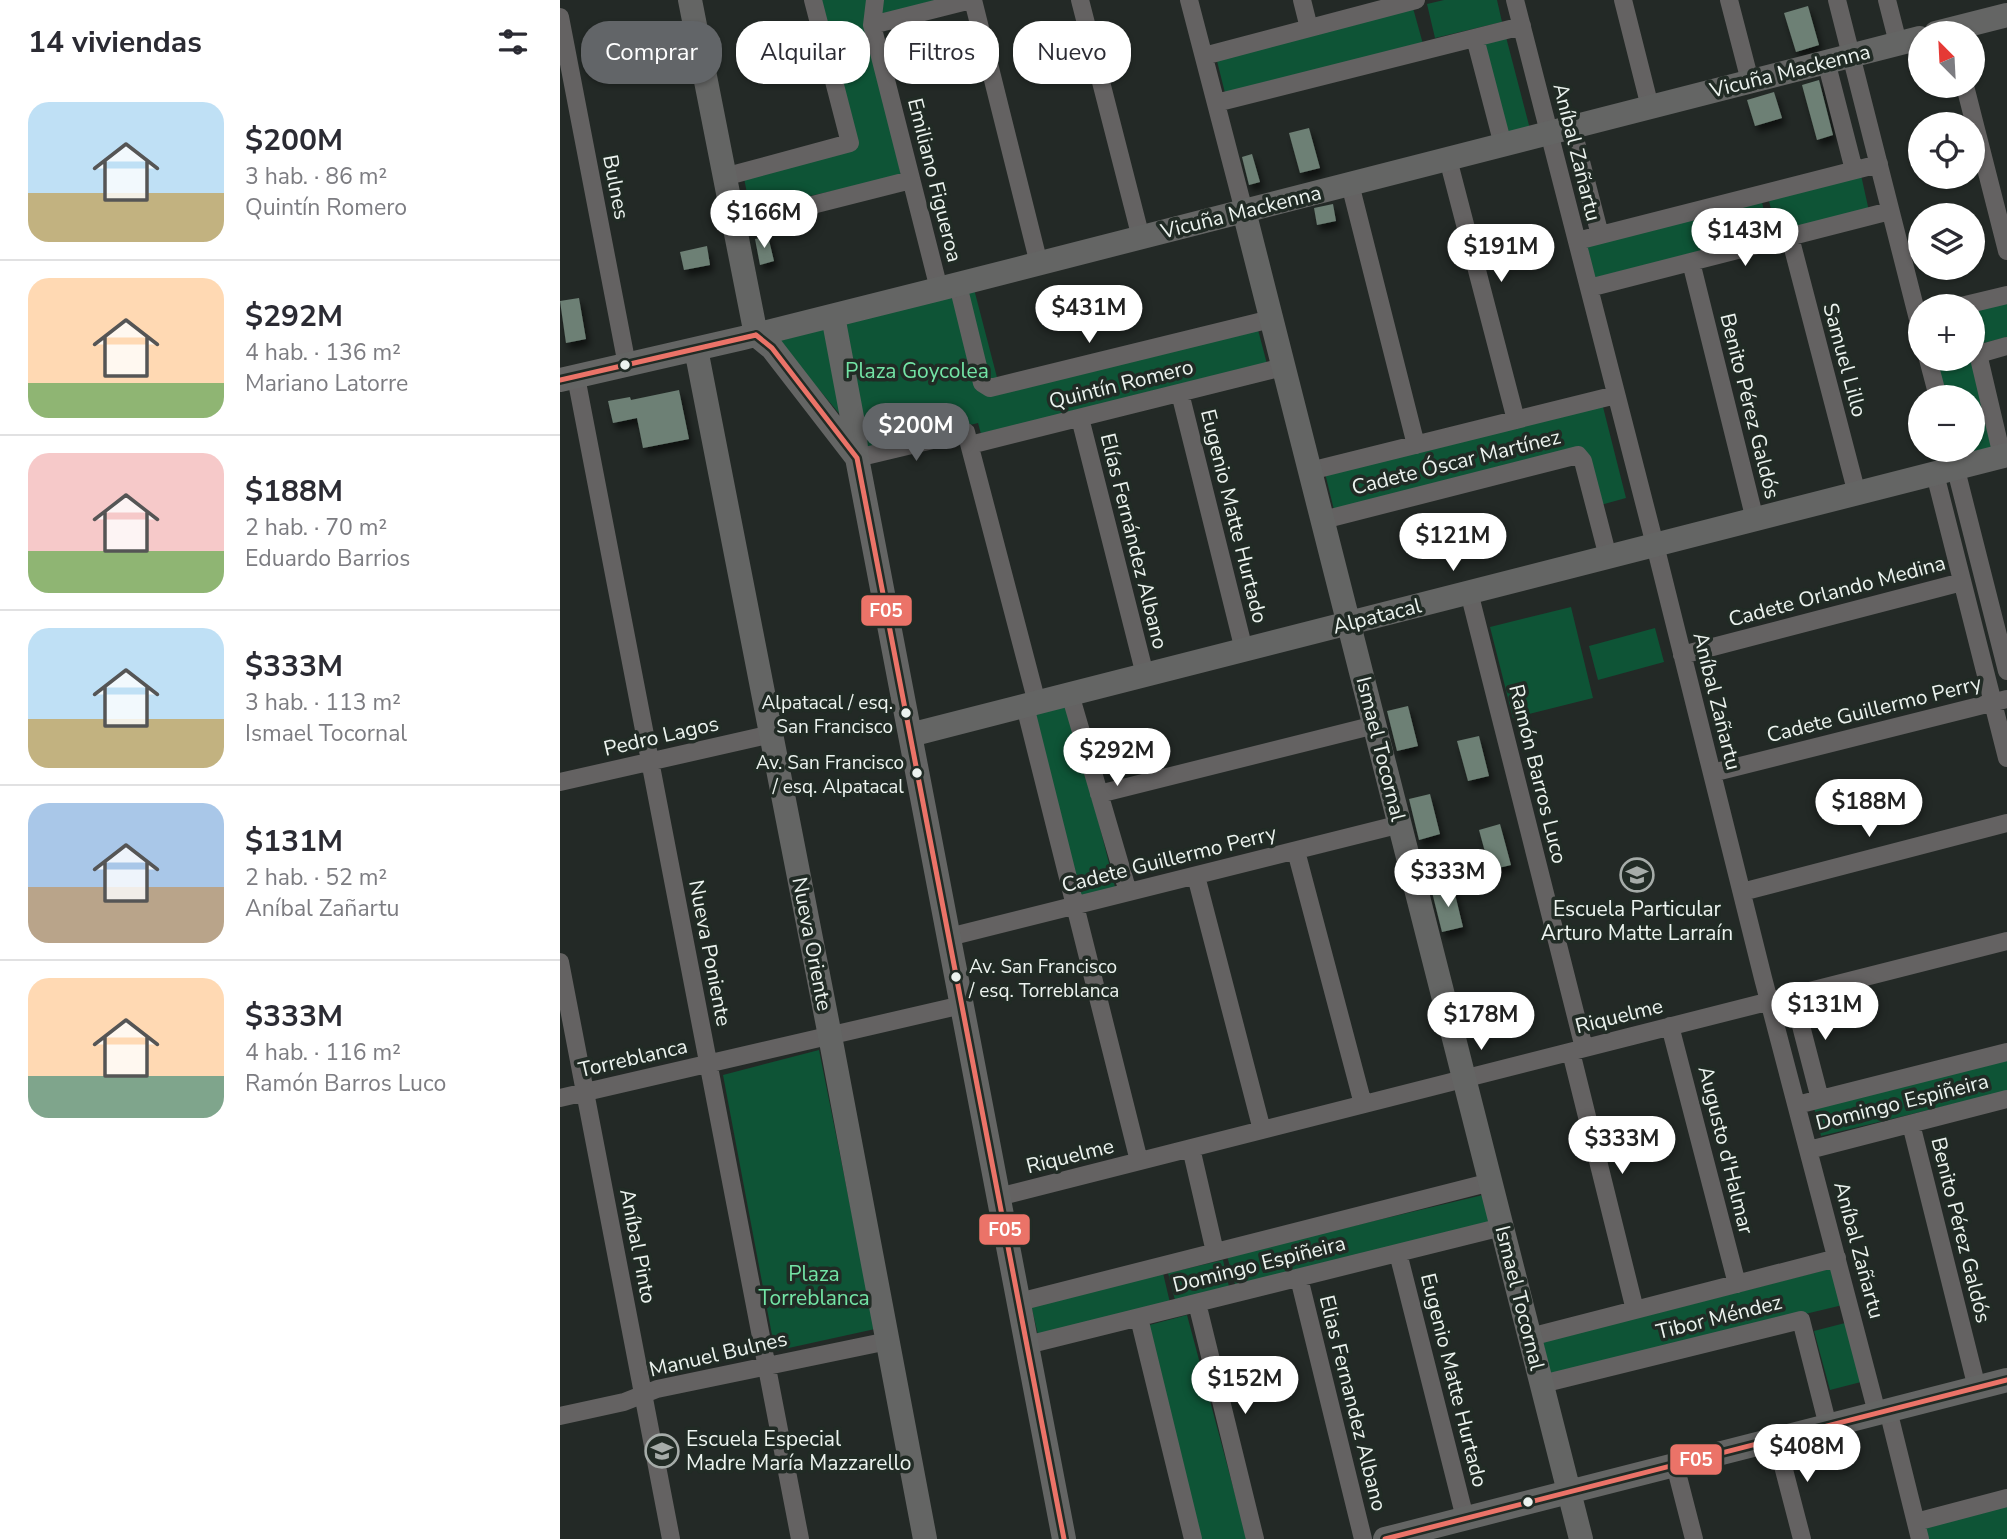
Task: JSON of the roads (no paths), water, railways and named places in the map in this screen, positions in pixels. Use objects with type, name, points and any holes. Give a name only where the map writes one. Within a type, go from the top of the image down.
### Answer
[{"type":"main road","points":[[690,0],[755,335],[772,348],[857,458]]},
{"type":"main road","points":[[1985,21],[2007,15]]},
{"type":"main road","name":"Vicuña Mackenna","points":[[568,378],[833,316],[1908,40]]},
{"type":"main road","name":"Ismael Tocornal","points":[[1244,211],[1581,1539]]},
{"type":"main road","points":[[833,316],[855,428],[857,458],[1064,1539]]},
{"type":"main road","name":"Nueva Oriente","points":[[696,349],[925,1539]]},
{"type":"main road","name":"Alpatacal","points":[[910,735],[1857,494],[1947,464],[2005,456]]},
{"type":"main road","points":[[1385,1539],[2007,1380]]},
{"type":"street","points":[[724,177],[850,143],[813,0]]},
{"type":"street","name":"Emiliano Figueroa","points":[[875,0],[872,25],[911,180],[948,287]]},
{"type":"street","points":[[872,25],[972,0],[1039,264]]},
{"type":"street","points":[[1080,0],[1141,237]]},
{"type":"street","name":"Ismael Tocornal","points":[[1189,0],[1244,211]]},
{"type":"street","points":[[1302,0],[1309,28]]},
{"type":"street","name":"Aníbal Zañartu","points":[[1515,0],[1522,26],[1600,235]]},
{"type":"street","points":[[1623,0],[1650,107]]},
{"type":"street","points":[[1729,0],[1749,81]]},
{"type":"street","points":[[1837,0],[1912,294]]},
{"type":"street","points":[[1887,0],[1908,38]]},
{"type":"street","points":[[1204,56],[1411,1]]},
{"type":"street","name":"Bulnes","points":[[560,17],[627,365]]},
{"type":"street","points":[[1216,103],[1522,26]]},
{"type":"street","points":[[1475,38],[1503,145]]},
{"type":"street","points":[[1826,61],[1854,170]]},
{"type":"street","points":[[1968,98],[2007,251]]},
{"type":"street","name":"Aníbal Zañartu","points":[[1560,130],[1577,241],[1742,892],[1837,1258],[1918,1530]]},
{"type":"street","points":[[1448,159],[1516,420]]},
{"type":"street","points":[[1577,241],[1879,164]]},
{"type":"street","points":[[733,225],[911,180]]},
{"type":"street","points":[[1350,184],[1416,445]]},
{"type":"street","points":[[1589,288],[1891,211]]},
{"type":"street","name":"Samuel Lillo","points":[[1790,237],[1857,494]]},
{"type":"street","name":"Benito Pérez Galdós","points":[[1691,262],[1755,520]]},
{"type":"street","name":"Quintín Romero","points":[[948,287],[982,383],[990,388],[1271,319]]},
{"type":"street","points":[[1985,300],[2007,295]]},
{"type":"street","points":[[2005,456],[1980,355],[2007,346]]},
{"type":"street","name":"Quintín Romero","points":[[857,458],[1080,418],[1283,367]]},
{"type":"street","name":"Nueva Poniente","points":[[568,378],[650,761],[800,1539]]},
{"type":"street","name":"Eugenio Matte Hurtado","points":[[1180,393],[1244,650]]},
{"type":"street","name":"Cadete Óscar Martínez","points":[[1310,471],[1616,395]]},
{"type":"street","name":"Elías Fernández Albano","points":[[1080,418],[1145,675]]},
{"type":"street","points":[[968,438],[1031,704],[1074,906],[1139,1161]]},
{"type":"street","name":"Cadete Óscar Martínez","points":[[1323,520],[1578,455],[1583,461],[1608,557]]},
{"type":"street","points":[[1947,464],[1962,582],[2000,700],[2007,758]]},
{"type":"street","points":[[1947,464],[2007,671]]},
{"type":"street","name":"Cadete Orlando Medina","points":[[1682,655],[1962,582]]},
{"type":"street","name":"Ramón Barros Luco","points":[[1469,592],[1635,1310]]},
{"type":"street","points":[[1070,694],[1128,892]]},
{"type":"street","name":"Cadete Guillermo Perry","points":[[1712,773],[2000,700]]},
{"type":"street","points":[[1099,794],[1375,725]]},
{"type":"street","name":"Pedro Lagos","points":[[560,782],[772,734]]},
{"type":"street","points":[[1742,892],[2007,823]]},
{"type":"street","name":"Cadete Guillermo Perry","points":[[949,937],[1401,824]]},
{"type":"street","points":[[1296,850],[1363,1104]]},
{"type":"street","points":[[1196,876],[1262,1130]]},
{"type":"street","name":"Riquelme","points":[[998,1197],[2007,940]]},
{"type":"street","name":"Aníbal Pinto","points":[[560,962],[671,1539]]},
{"type":"street","points":[[1793,995],[1820,1099]]},
{"type":"street","name":"Torreblanca","points":[[560,1098],[962,1005]]},
{"type":"street","name":"Augusto d'Halmar","points":[[1670,1026],[1737,1284]]},
{"type":"street","name":"Domingo Espiñeira","points":[[1797,1105],[2007,1052]]},
{"type":"street","name":"Domingo Espiñeira","points":[[1809,1150],[2007,1099]]},
{"type":"street","name":"Benito Pérez Galdós","points":[[1911,1124],[1977,1388]]},
{"type":"street","points":[[1191,1148],[1214,1252]]},
{"type":"street","name":"Domingo Espiñeira","points":[[1019,1302],[1491,1182]]},
{"type":"street","name":"Domingo Espiñeira","points":[[1027,1345],[1502,1227]]},
{"type":"street","name":"Eugenio Matte Hurtado","points":[[1398,1253],[1465,1518]]},
{"type":"street","name":"Tibor Méndez","points":[[1530,1337],[1837,1258]]},
{"type":"street","name":"Elias Fernandez Albano","points":[[1299,1278],[1363,1539]]},
{"type":"street","points":[[1197,1303],[1255,1539]]},
{"type":"street","points":[[1139,1318],[1193,1539]]},
{"type":"street","name":"Tibor Méndez","points":[[1542,1384],[1801,1320],[1828,1426]]},
{"type":"street","name":"Manuel Bulnes","points":[[560,1416],[624,1402],[657,1389],[888,1341]]},
{"type":"street","points":[[1776,1439],[1801,1539]]},
{"type":"street","points":[[1675,1465],[1694,1539]]},
{"type":"street","points":[[1918,1530],[2007,1498]]},
{"type":"place","name":"Alpatacal / esq. San Francisco","points":[[906,713]]},
{"type":"place","name":"Av. San Francisco / esq. Alpatacal","points":[[917,773]]},
{"type":"place","name":"Escuela Particular Arturo Matte Larraín","points":[[1637,875]]},
{"type":"place","name":"Av. San Francisco / esq. Torreblanca","points":[[956,977]]},
{"type":"place","name":"Escuela Especial Madre María Mazzarello","points":[[662,1451]]},
{"type":"park label","name":"Plaza Goycolea","points":[[917,371]]},
{"type":"park label","name":"Plaza Torreblanca","points":[[814,1286]]}]
